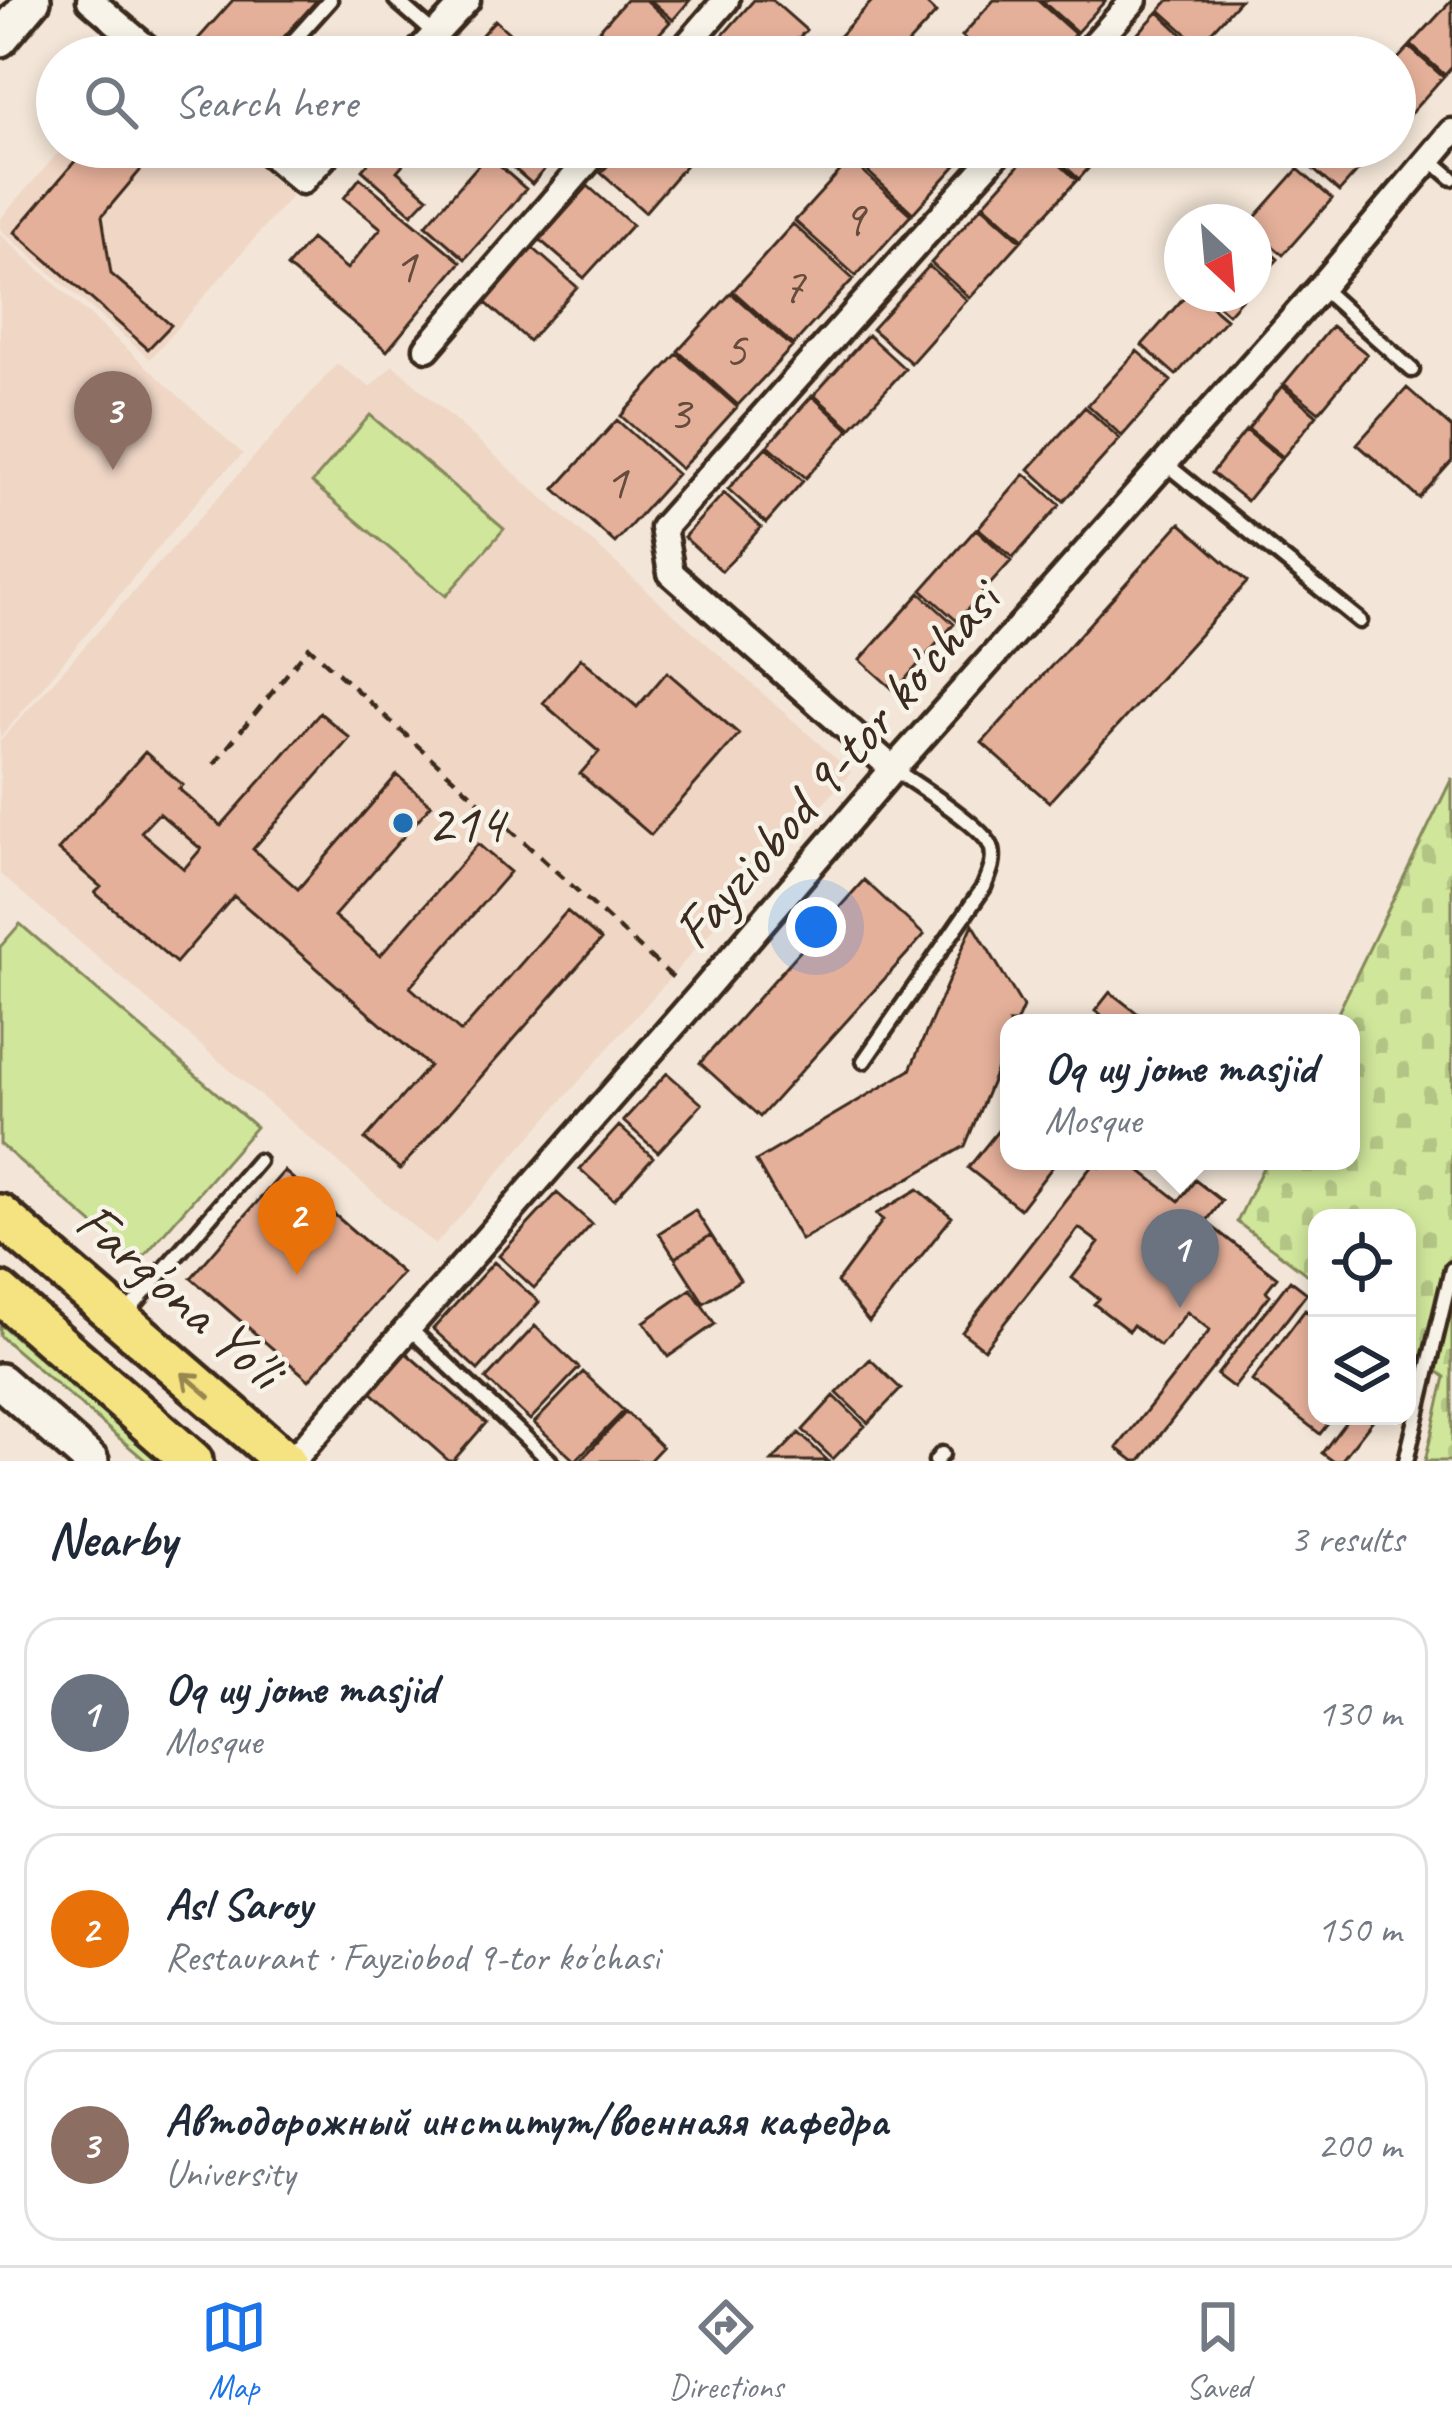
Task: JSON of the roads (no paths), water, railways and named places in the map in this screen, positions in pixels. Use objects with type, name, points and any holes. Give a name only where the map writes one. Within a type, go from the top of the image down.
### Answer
[{"type":"main road","name":"Farg'ona Yo'li","points":[[0,1216],[288,1461]]},
{"type":"main road","name":"Farg'ona Yo'li","points":[[0,1293],[192,1461]]},
{"type":"street","points":[[0,39],[33,0]]},
{"type":"street","points":[[90,0],[132,36]]},
{"type":"street","points":[[435,34],[467,0]]},
{"type":"street","points":[[695,36],[725,0]]},
{"type":"street","points":[[1102,36],[1134,0]]},
{"type":"street","name":"Fayziobod 9-tor ko'chasi","points":[[288,1461],[1452,132]]},
{"type":"street","points":[[287,168],[302,181],[314,168]]},
{"type":"street","points":[[427,348],[581,168]]},
{"type":"street","points":[[893,769],[671,573],[664,528],[984,168]]},
{"type":"street","points":[[0,1381],[91,1461]]},
{"type":"lane","points":[[298,36],[330,0]]},
{"type":"lane","points":[[396,0],[435,34]]},
{"type":"lane","points":[[1429,158],[1452,178]]},
{"type":"lane","points":[[1321,287],[1412,370]]},
{"type":"lane","points":[[1165,463],[1360,621]]},
{"type":"lane","points":[[864,1061],[984,886],[992,867],[988,840],[893,769]]},
{"type":"lane","points":[[121,1320],[258,1162]]},
{"type":"lane","points":[[1406,1461],[1452,1269]]},
{"type":"lane","points":[[407,1326],[550,1461]]},
{"type":"place","name":"Автодорожный институт/военнаяя кафедра","points":[[113,470]]},
{"type":"place","name":"214","points":[[403,823]]},
{"type":"place","name":"Asl Saroy","points":[[297,1275]]},
{"type":"place","name":"Oq uy jome masjid","points":[[1180,1308]]}]
